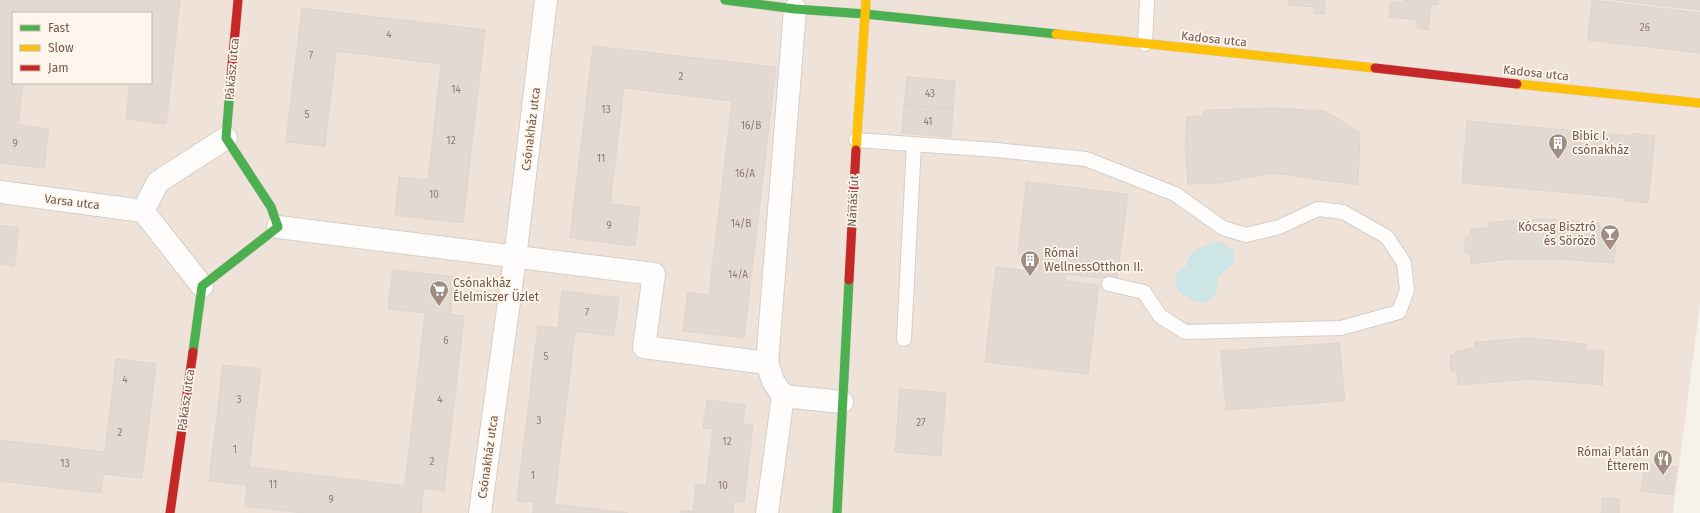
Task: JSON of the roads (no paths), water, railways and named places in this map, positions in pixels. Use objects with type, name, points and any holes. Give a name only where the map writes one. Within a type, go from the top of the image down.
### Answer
[{"type":"street","name":"Pákász utca","points":[[226,138],[238,0]]},
{"type":"street","name":"Csónakház utca","points":[[480,513],[515,258],[546,0]]},
{"type":"street","name":"Kadosa utca","points":[[725,0],[795,9],[865,14],[1700,103]]},
{"type":"street","name":"Nánási út","points":[[836,513],[856,140],[866,0]]},
{"type":"street","points":[[767,513],[783,396],[773,381],[767,363],[795,9]]},
{"type":"street","points":[[278,227],[271,207],[226,138],[158,182],[143,211],[202,286],[278,227],[515,258],[654,274],[644,347],[767,363]]},
{"type":"street","name":"Varsa utca","points":[[0,192],[143,211]]},
{"type":"street","name":"Pákász utca","points":[[170,513],[202,286]]},
{"type":"street","points":[[783,396],[842,402]]},
{"type":"lane","points":[[1145,44],[1147,0]]},
{"type":"lane","points":[[856,140],[996,150],[1086,159],[1175,194],[1223,228],[1246,235],[1279,227],[1318,209],[1343,212],[1387,238],[1404,262],[1408,290],[1399,312],[1341,328],[1185,332],[1160,316],[1144,292],[1109,284]]},
{"type":"lane","points":[[904,339],[914,144]]},
{"type":"water","points":[[1215,242],[1224,243],[1234,251],[1234,263],[1218,278],[1217,290],[1211,300],[1206,302],[1197,302],[1182,294],[1177,289],[1175,278],[1177,272],[1186,267],[1187,261],[1192,253]]},
{"type":"place","name":"Bibic I. csónakház","points":[[1558,160]]},
{"type":"place","name":"Kócsag Bisztró és Söröző","points":[[1610,251]]},
{"type":"place","name":"Római WellnessOtthon II.","points":[[1030,277]]},
{"type":"place","name":"Csónakház Élelmiszer Üzlet","points":[[439,307]]},
{"type":"place","name":"Római Platán Étterem","points":[[1663,476]]}]
